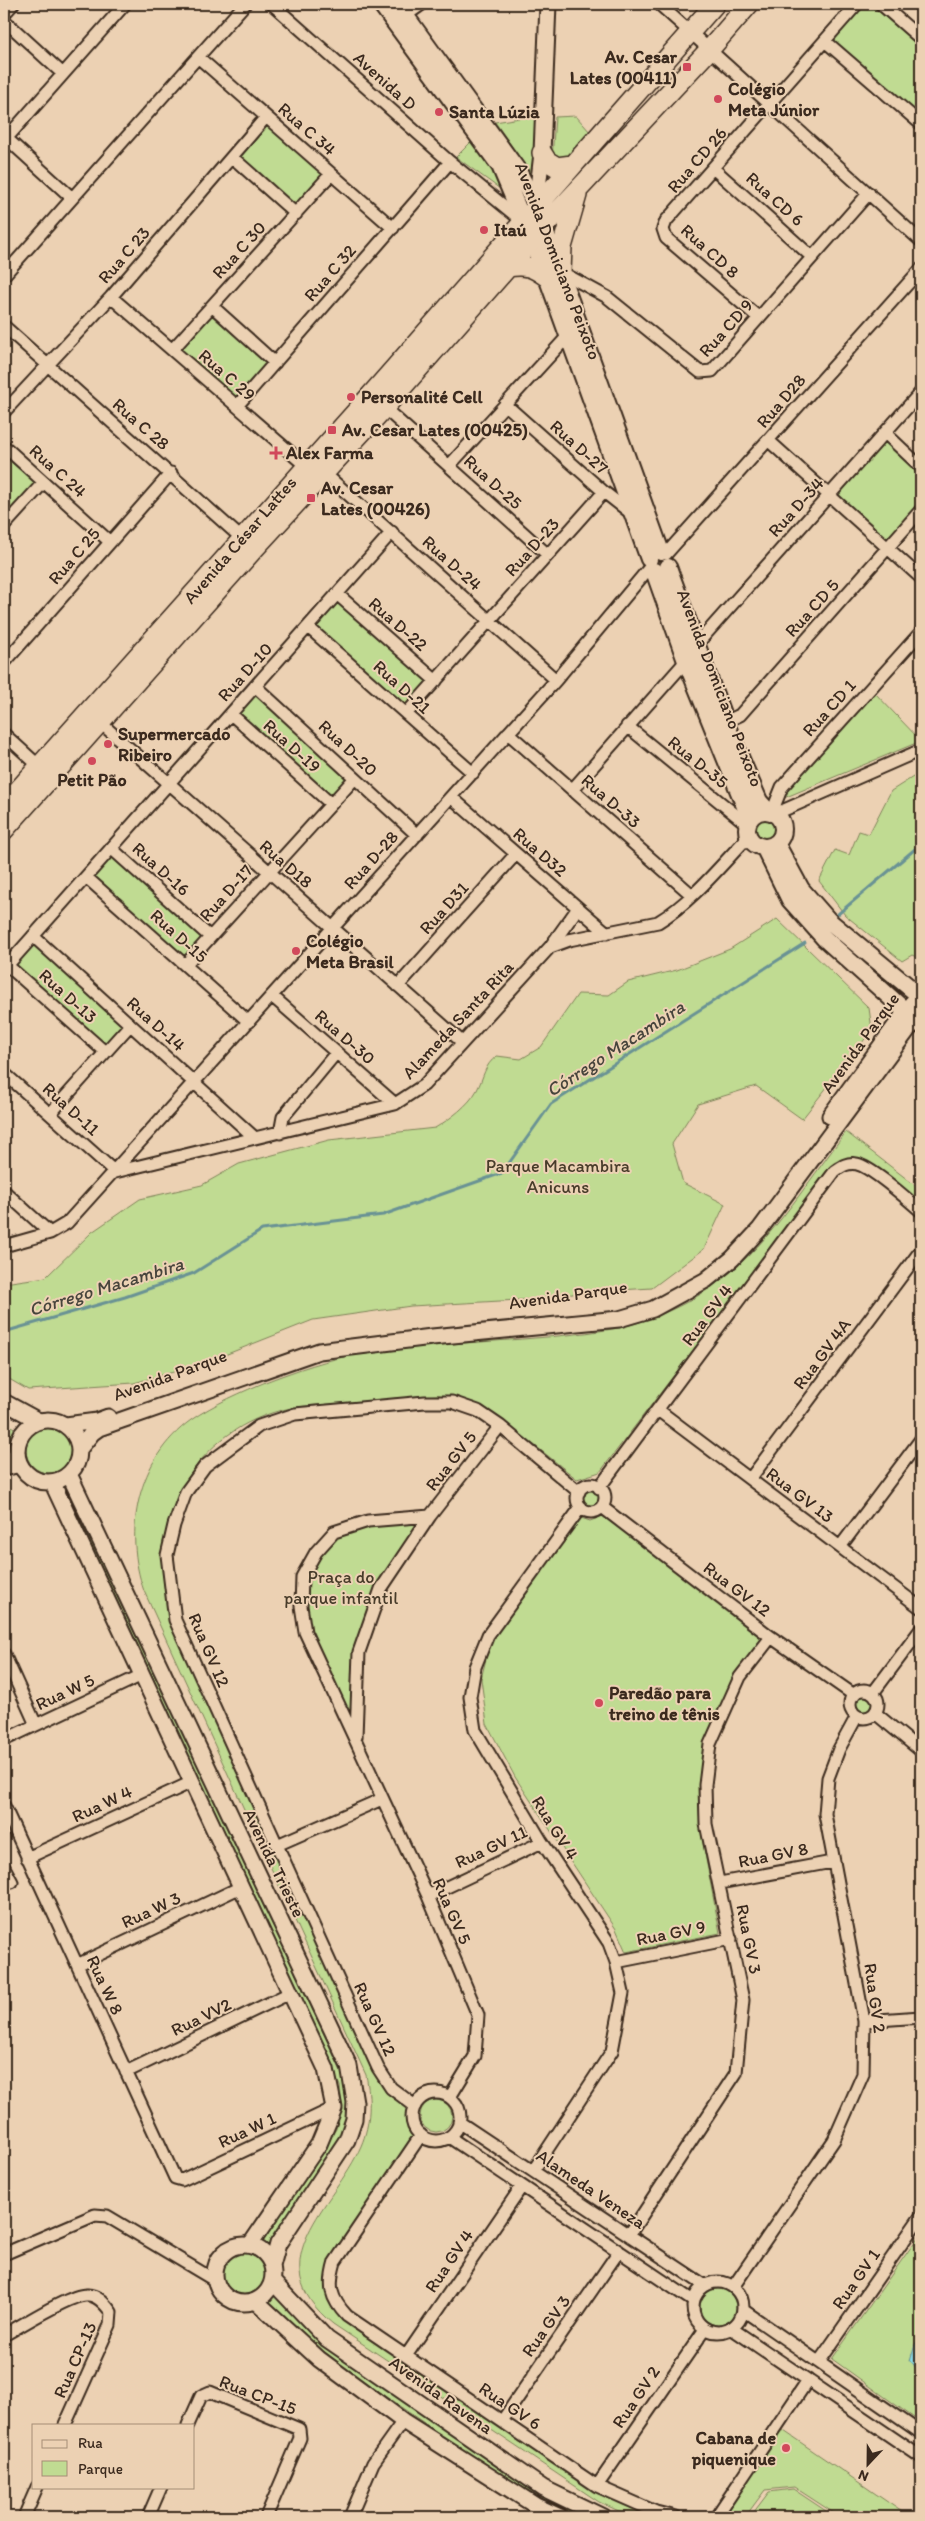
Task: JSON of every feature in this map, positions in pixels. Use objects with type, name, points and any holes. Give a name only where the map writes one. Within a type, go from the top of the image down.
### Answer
[{"type":"main road","name":"Avenida Domiciano Peixoto","points":[[381,4],[500,166],[532,240],[554,274],[658,562],[686,661],[749,827]]},
{"type":"main road","name":"Avenida César Lattes","points":[[248,544],[322,476],[377,402],[523,221],[715,4]]},
{"type":"main road","name":"Avenida César Lattes","points":[[4,830],[94,717],[248,544],[306,466],[377,402],[508,267],[710,49],[749,4]]},
{"type":"main road","name":"Avenida Domiciano Peixoto","points":[[401,10],[518,171],[545,225],[567,337],[632,514],[658,562],[696,645],[725,722],[759,801],[772,813]]},
{"type":"main road","points":[[542,154],[547,161],[557,168],[572,165]]},
{"type":"main road","points":[[508,267],[522,264],[554,274],[578,192]]},
{"type":"main road","name":"Avenida César Lattes","points":[[4,806],[39,766],[94,717]]},
{"type":"main road","points":[[770,845],[781,837],[783,829],[781,820],[772,813],[755,814],[749,827],[752,842],[770,845],[801,889],[829,921],[920,995]]},
{"type":"main road","points":[[770,845],[790,900],[824,938],[914,1019]]},
{"type":"street","points":[[4,14],[13,4]]},
{"type":"street","points":[[72,198],[4,138],[125,4]]},
{"type":"street","points":[[4,275],[245,4]]},
{"type":"street","name":"Avenida D","points":[[272,4],[450,162],[523,221]]},
{"type":"street","points":[[401,10],[422,4]]},
{"type":"street","points":[[536,206],[542,154],[548,4]]},
{"type":"street","points":[[659,4],[921,241]]},
{"type":"street","name":"Rua CD 26","points":[[663,229],[666,221],[857,4]]},
{"type":"street","points":[[881,4],[921,39]]},
{"type":"street","points":[[4,20],[63,74]]},
{"type":"street","points":[[825,41],[921,124]]},
{"type":"street","name":"Rua C 34","points":[[198,57],[393,228]]},
{"type":"street","name":"Rua C 23","points":[[4,412],[47,364],[112,297],[266,117]]},
{"type":"street","points":[[232,157],[296,214]]},
{"type":"street","name":"Rua C 32","points":[[236,406],[450,162]]},
{"type":"street","name":"Rua CD 6","points":[[713,168],[812,257]]},
{"type":"street","name":"Rua C 30","points":[[172,350],[331,174]]},
{"type":"street","name":"Rua CD 9","points":[[554,274],[607,297],[700,372],[712,371],[869,193]]},
{"type":"street","name":"Rua CD 8","points":[[663,229],[666,238],[759,318]]},
{"type":"street","name":"Rua D28","points":[[658,562],[769,441],[921,269]]},
{"type":"street","name":"Rua C 29","points":[[112,297],[306,466],[322,476]]},
{"type":"street","points":[[212,306],[275,363]]},
{"type":"street","name":"Rua C 28","points":[[4,326],[248,544]]},
{"type":"street","points":[[449,466],[567,337]]},
{"type":"street","name":"Rua D-34","points":[[696,645],[921,392]]},
{"type":"street","name":"Rua D-25","points":[[377,402],[548,554]]},
{"type":"street","name":"Rua D-27","points":[[505,404],[604,492],[632,514]]},
{"type":"street","points":[[885,433],[921,467]]},
{"type":"street","points":[[769,441],[921,578]]},
{"type":"street","name":"Rua C 24","points":[[4,446],[110,542]]},
{"type":"street","name":"Rua C 25","points":[[4,663],[170,473]]},
{"type":"street","name":"Rua D-24","points":[[322,476],[332,480],[392,532],[556,680]]},
{"type":"street","points":[[4,526],[44,482]]},
{"type":"street","name":"Rua D-23","points":[[406,714],[604,492]]},
{"type":"street","name":"Rua CD 5","points":[[725,722],[740,715],[921,510]]},
{"type":"street","name":"Rua D-10","points":[[6,967],[392,532]]},
{"type":"street","name":"Rua D-28","points":[[115,1172],[556,680],[658,562]]},
{"type":"street","name":"Rua D-22","points":[[337,594],[436,681]]},
{"type":"street","name":"Rua D-21","points":[[308,627],[473,773]]},
{"type":"street","name":"Rua CD 1","points":[[772,813],[782,787],[921,632]]},
{"type":"street","points":[[572,790],[686,661]]},
{"type":"street","name":"Rua D-20","points":[[255,686],[417,835]]},
{"type":"street","name":"Rua D-19","points":[[230,714],[331,804]]},
{"type":"street","name":"Rua D18","points":[[94,717],[462,1042]]},
{"type":"street","name":"Rua D-35","points":[[627,726],[749,827]]},
{"type":"street","name":"Rua D-33","points":[[508,733],[692,895]]},
{"type":"street","points":[[4,734],[39,766]]},
{"type":"street","points":[[772,813],[921,750]]},
{"type":"street","name":"Rua D-17","points":[[184,964],[355,778]]},
{"type":"street","name":"Rua D32","points":[[451,797],[515,855],[607,933]]},
{"type":"street","name":"Alameda Santa Rita","points":[[115,1172],[395,1104],[424,1085],[550,947],[569,940],[658,922],[692,895],[749,827]]},
{"type":"street","name":"Rua D-16","points":[[111,848],[210,937]]},
{"type":"street","name":"Rua D31","points":[[398,986],[515,855]]},
{"type":"street","name":"Rua D-15","points":[[86,877],[249,1022]]},
{"type":"street","points":[[550,947],[578,908]]},
{"type":"street","name":"Rua D-14","points":[[33,936],[255,1138]]},
{"type":"street","name":"Rua D-13","points":[[6,967],[105,1052]]},
{"type":"street","name":"Avenida Parque","points":[[80,1448],[99,1428],[319,1351],[432,1337],[619,1319],[653,1309],[680,1296],[732,1259],[760,1228],[914,1019],[920,995]]},
{"type":"street","name":"Rua D-30","points":[[272,996],[395,1104]]},
{"type":"street","name":"Avenida Parque","points":[[66,1425],[97,1421],[313,1344],[444,1327],[534,1320],[628,1308],[670,1291],[692,1279],[719,1260],[745,1232],[914,1019]]},
{"type":"street","points":[[50,1114],[130,1024]]},
{"type":"street","points":[[280,1132],[283,1117],[336,1053]]},
{"type":"street","name":"Rua D-11","points":[[4,1073],[115,1172]]},
{"type":"street","name":"Rua GV 4","points":[[600,1488],[835,1171],[844,1164],[856,1164],[867,1168],[921,1211]]},
{"type":"street","points":[[4,1246],[50,1233],[66,1223],[115,1172]]},
{"type":"street","points":[[4,1191],[50,1233]]},
{"type":"street","name":"Rua GV 4A","points":[[750,1479],[921,1250]]},
{"type":"street","points":[[4,1402],[39,1421]]},
{"type":"street","name":"Rua GV 12","points":[[415,2106],[391,2088],[378,2068],[175,1620],[167,1555],[174,1525],[186,1492],[205,1466],[259,1426],[295,1414],[425,1402],[452,1402],[478,1411],[500,1426],[579,1492]]},
{"type":"street","name":"Rua GV 13","points":[[658,1410],[921,1608]]},
{"type":"street","points":[[4,1411],[9,1414],[22,1434]]},
{"type":"street","points":[[53,1420],[66,1425],[75,1435],[80,1448],[78,1462],[69,1474],[52,1482],[34,1479],[19,1459],[22,1434],[39,1421],[53,1420]]},
{"type":"street","name":"Rua GV 5","points":[[356,1740],[359,1652],[381,1589],[430,1516],[500,1426]]},
{"type":"street","points":[[840,1547],[921,1439]]},
{"type":"street","points":[[4,1463],[19,1459]]},
{"type":"street","points":[[4,1470],[19,1459]]},
{"type":"street","name":"Avenida Trieste","points":[[69,1474],[315,1992],[352,2075],[355,2102],[354,2119],[348,2140],[278,2244],[272,2274]]},
{"type":"street","points":[[52,1482],[326,2070],[334,2108],[319,2144],[250,2245]]},
{"type":"street","points":[[588,1485],[600,1488],[605,1495],[602,1507],[591,1512],[580,1507],[577,1499],[579,1492],[588,1485]]},
{"type":"street","name":"Rua GV 4","points":[[533,2171],[612,2051],[623,1993],[616,1962],[609,1943],[542,1842],[475,1730],[470,1697],[475,1667],[488,1634],[580,1507]]},
{"type":"street","name":"Rua GV 12","points":[[602,1507],[771,1637],[854,1695]]},
{"type":"street","name":"Rua GV 5","points":[[430,1516],[368,1521],[334,1532],[316,1552],[302,1577],[301,1606],[304,1632],[428,1896],[478,2015],[475,2056],[450,2098]]},
{"type":"street","points":[[873,1693],[921,1629]]},
{"type":"street","name":"Rua GV 3","points":[[628,2235],[736,2073],[743,2000],[720,1883],[706,1824],[705,1785],[710,1744],[740,1677],[771,1637]]},
{"type":"street","points":[[4,1655],[36,1725]]},
{"type":"street","name":"Rua W 5","points":[[4,1740],[142,1675]]},
{"type":"street","points":[[873,1693],[861,1691],[854,1695],[850,1705],[857,1716],[864,1718],[875,1713]]},
{"type":"street","points":[[873,1693],[878,1702],[875,1713]]},
{"type":"street","points":[[875,1713],[921,1751]]},
{"type":"street","name":"Rua GV 2","points":[[733,2287],[834,2140],[863,2074],[864,2021],[832,1862],[825,1814],[828,1778],[839,1749],[857,1716]]},
{"type":"street","name":"Rua W 4","points":[[27,1858],[192,1782]]},
{"type":"street","points":[[277,1845],[382,1799]]},
{"type":"street","name":"Rua W 8","points":[[4,1806],[175,2178]]},
{"type":"street","name":"Rua GV 11","points":[[428,1896],[542,1842]]},
{"type":"street","name":"Rua GV 8","points":[[720,1883],[832,1862]]},
{"type":"street","points":[[4,1867],[12,1882]]},
{"type":"street","name":"Rua W 3","points":[[77,1965],[240,1887]]},
{"type":"street","name":"Rua GV 9","points":[[616,1962],[731,1939]]},
{"type":"street","name":"Rua VV2","points":[[126,2072],[290,1993]]},
{"type":"street","points":[[864,2021],[921,2017]]},
{"type":"street","points":[[430,2093],[438,2093],[450,2098],[459,2108],[460,2122],[449,2137],[435,2140],[421,2135],[413,2122],[415,2106],[419,2100],[430,2093]]},
{"type":"street","name":"Rua W 1","points":[[175,2178],[182,2180],[334,2108]]},
{"type":"street","name":"Alameda Veneza","points":[[460,2122],[704,2285]]},
{"type":"street","name":"Rua GV 6","points":[[421,2135],[335,2262],[330,2278],[335,2304],[347,2316],[597,2486],[656,2512],[676,2517]]},
{"type":"street","name":"Alameda Veneza","points":[[449,2137],[693,2300]]},
{"type":"street","name":"Rua GV 4","points":[[406,2356],[522,2186]]},
{"type":"street","points":[[571,2219],[581,2203]]},
{"type":"street","points":[[4,2254],[95,2215],[107,2216],[216,2282],[227,2298],[236,2302],[256,2301],[269,2289],[272,2274],[264,2252],[250,2245],[240,2245],[222,2254],[217,2262],[216,2282]]},
{"type":"street","name":"Rua GV 1","points":[[819,2362],[921,2216]]},
{"type":"street","name":"Rua GV 3","points":[[502,2421],[619,2251]]},
{"type":"street","name":"Avenida Ravena","points":[[272,2274],[327,2339],[542,2488],[603,2517]]},
{"type":"street","points":[[719,2282],[733,2287],[741,2297],[743,2310],[737,2324],[732,2328],[718,2332],[705,2329],[694,2316],[693,2300],[704,2285],[719,2282]]},
{"type":"street","name":"Rua CP-13","points":[[4,2335],[73,2298],[87,2294],[100,2299],[111,2312],[110,2325],[66,2424]]},
{"type":"street","points":[[256,2301],[319,2359],[403,2421],[536,2506],[560,2517]]},
{"type":"street","points":[[743,2310],[921,2434]]},
{"type":"street","points":[[732,2328],[921,2457]]},
{"type":"street","name":"Rua GV 2","points":[[597,2486],[705,2329]]},
{"type":"street","points":[[716,2517],[808,2380]]},
{"type":"street","name":"Rua CP-15","points":[[188,2424],[201,2396],[210,2392],[299,2429],[300,2438],[266,2517]]},
{"type":"street","points":[[350,2517],[373,2463],[403,2421]]},
{"type":"street","points":[[24,2517],[37,2488]]},
{"type":"street","points":[[148,2517],[161,2488]]},
{"type":"green space","points":[[865,4],[870,4],[921,48],[921,116],[833,40]]},
{"type":"green space","points":[[538,115],[531,174],[495,122]]},
{"type":"green space","points":[[576,116],[590,132],[564,164],[552,159],[555,117]]},
{"type":"green space","points":[[268,125],[325,174],[296,206],[240,157]]},
{"type":"green space","points":[[474,139],[507,194],[456,157]]},
{"type":"green space","points":[[212,316],[267,365],[236,399],[181,350]]},
{"type":"green space","points":[[886,439],[921,472],[921,505],[888,544],[836,497]]},
{"type":"green space","points":[[4,456],[35,483],[4,518]]},
{"type":"green space","points":[[337,601],[429,682],[406,709],[313,627]]},
{"type":"green space","points":[[256,689],[351,778],[330,801],[234,714]]},
{"type":"green space","points":[[874,692],[921,741],[779,800]]},
{"type":"green space","points":[[921,772],[921,959],[912,955],[902,961],[845,915],[819,881],[835,850],[849,855],[859,831],[869,834],[891,791]]},
{"type":"green space","points":[[764,817],[773,820],[776,829],[773,838],[764,841],[755,838],[752,829],[755,820]]},
{"type":"green space","points":[[112,851],[207,936],[185,961],[88,877]]},
{"type":"green space","name":"Parque Macambira Anicuns","points":[[777,919],[869,1008],[872,1030],[802,1119],[756,1086],[698,1104],[672,1144],[683,1183],[725,1204],[704,1249],[652,1288],[587,1292],[536,1299],[411,1306],[313,1320],[202,1364],[134,1383],[28,1390],[4,1376],[4,1283],[46,1277],[92,1232],[140,1199],[202,1185],[239,1164],[329,1140],[435,1128],[453,1116],[474,1096],[487,1067],[497,1056],[521,1059],[541,1047],[578,994],[609,995],[628,982],[677,970],[730,949]]},
{"type":"green space","points":[[34,940],[126,1023],[104,1049],[11,965]]},
{"type":"green space","points":[[846,1132],[921,1190],[921,1203],[871,1163],[853,1159],[765,1256],[600,1472],[577,1479],[495,1417],[477,1407],[438,1395],[312,1405],[282,1410],[249,1422],[221,1441],[198,1464],[180,1492],[169,1522],[164,1555],[165,1589],[173,1623],[374,2067],[409,2107],[408,2121],[414,2136],[332,2257],[330,2298],[595,2490],[660,2517],[632,2517],[599,2502],[333,2324],[311,2301],[301,2278],[301,2256],[308,2234],[320,2212],[361,2146],[367,2129],[369,2111],[366,2075],[144,1591],[138,1568],[135,1521],[139,1498],[147,1475],[158,1455],[173,1436],[191,1420],[209,1409],[268,1381],[347,1356],[391,1349],[587,1333],[619,1328],[660,1315],[695,1298],[725,1277],[751,1253],[798,1197]]},
{"type":"green space","points":[[4,1421],[14,1428],[4,1456]]},
{"type":"green space","points":[[45,1427],[53,1427],[62,1431],[68,1437],[72,1450],[68,1463],[62,1469],[53,1473],[45,1473],[36,1469],[30,1463],[26,1454],[26,1446],[30,1437],[36,1431]]},
{"type":"green space","points":[[591,1488],[598,1491],[601,1498],[598,1505],[591,1508],[584,1505],[581,1498],[584,1491]]},
{"type":"green space","points":[[70,1489],[347,2084],[349,2115],[339,2141],[269,2246],[263,2242],[336,2129],[342,2106],[340,2086],[63,1492]]},
{"type":"green space","points":[[603,1516],[765,1639],[743,1665],[700,1776],[702,1838],[720,1933],[626,1952],[616,1929],[515,1777],[487,1724],[481,1679],[492,1635],[581,1518],[590,1521]]},
{"type":"green space","name":"Praça do parque infantil","points":[[411,1520],[420,1525],[385,1574],[366,1615],[359,1654],[353,1726],[307,1631],[305,1577],[336,1535],[368,1525]]},
{"type":"green space","points":[[865,1695],[872,1698],[875,1705],[872,1712],[865,1715],[858,1712],[855,1705],[858,1698]]},
{"type":"green space","points":[[436,2100],[442,2101],[447,2105],[451,2110],[451,2122],[447,2127],[442,2131],[436,2132],[430,2131],[425,2127],[421,2122],[420,2116],[421,2110],[425,2105],[430,2101]]},
{"type":"green space","points":[[921,2233],[921,2423],[832,2359]]},
{"type":"green space","points":[[240,2252],[248,2252],[260,2258],[266,2274],[260,2290],[248,2296],[240,2296],[228,2290],[222,2278],[222,2270],[228,2258]]},
{"type":"green space","points":[[718,2289],[725,2290],[731,2294],[735,2300],[735,2314],[731,2320],[725,2324],[718,2325],[711,2324],[705,2320],[701,2314],[700,2307],[701,2300],[705,2294],[711,2290]]},
{"type":"green space","points":[[274,2293],[345,2360],[514,2476],[591,2517],[575,2517],[510,2482],[341,2366],[265,2301]]},
{"type":"green space","points":[[781,2429],[908,2516],[840,2517],[794,2487],[765,2490],[745,2517],[721,2517]]},
{"type":"green space","points":[[793,2489],[835,2517],[750,2517],[769,2492]]},
{"type":"water","points":[[921,2336],[921,2374],[910,2360],[915,2344]]},
{"type":"waterway","name":"Córrego Macambira","points":[[838,914],[921,844]]},
{"type":"waterway","name":"Córrego Macambira","points":[[4,1332],[125,1297],[194,1273],[262,1230],[383,1215],[502,1173],[551,1104],[805,943]]},
{"type":"place","name":"Av. Cesar Lates (00411)","points":[[687,67]]},
{"type":"place","name":"Colégio Meta Júnior","points":[[718,99]]},
{"type":"place","name":"Santa Lúzia","points":[[439,112]]},
{"type":"place","name":"Itaú","points":[[484,230]]},
{"type":"place","name":"Personalité Cell","points":[[351,397]]},
{"type":"place","name":"Av. Cesar Lates (00425)","points":[[332,430]]},
{"type":"place","name":"Alex Farma","points":[[276,453]]},
{"type":"place","name":"Av. Cesar Lates (00426)","points":[[311,498]]},
{"type":"place","name":"Supermercado Ribeiro","points":[[108,744]]},
{"type":"place","name":"Petit Pão","points":[[92,761]]},
{"type":"place","name":"Colégio Meta Brasil","points":[[296,951]]},
{"type":"place","name":"Paredão para treino de tênis","points":[[599,1703]]},
{"type":"place","name":"Cabana de piquenique","points":[[786,2448]]}]
